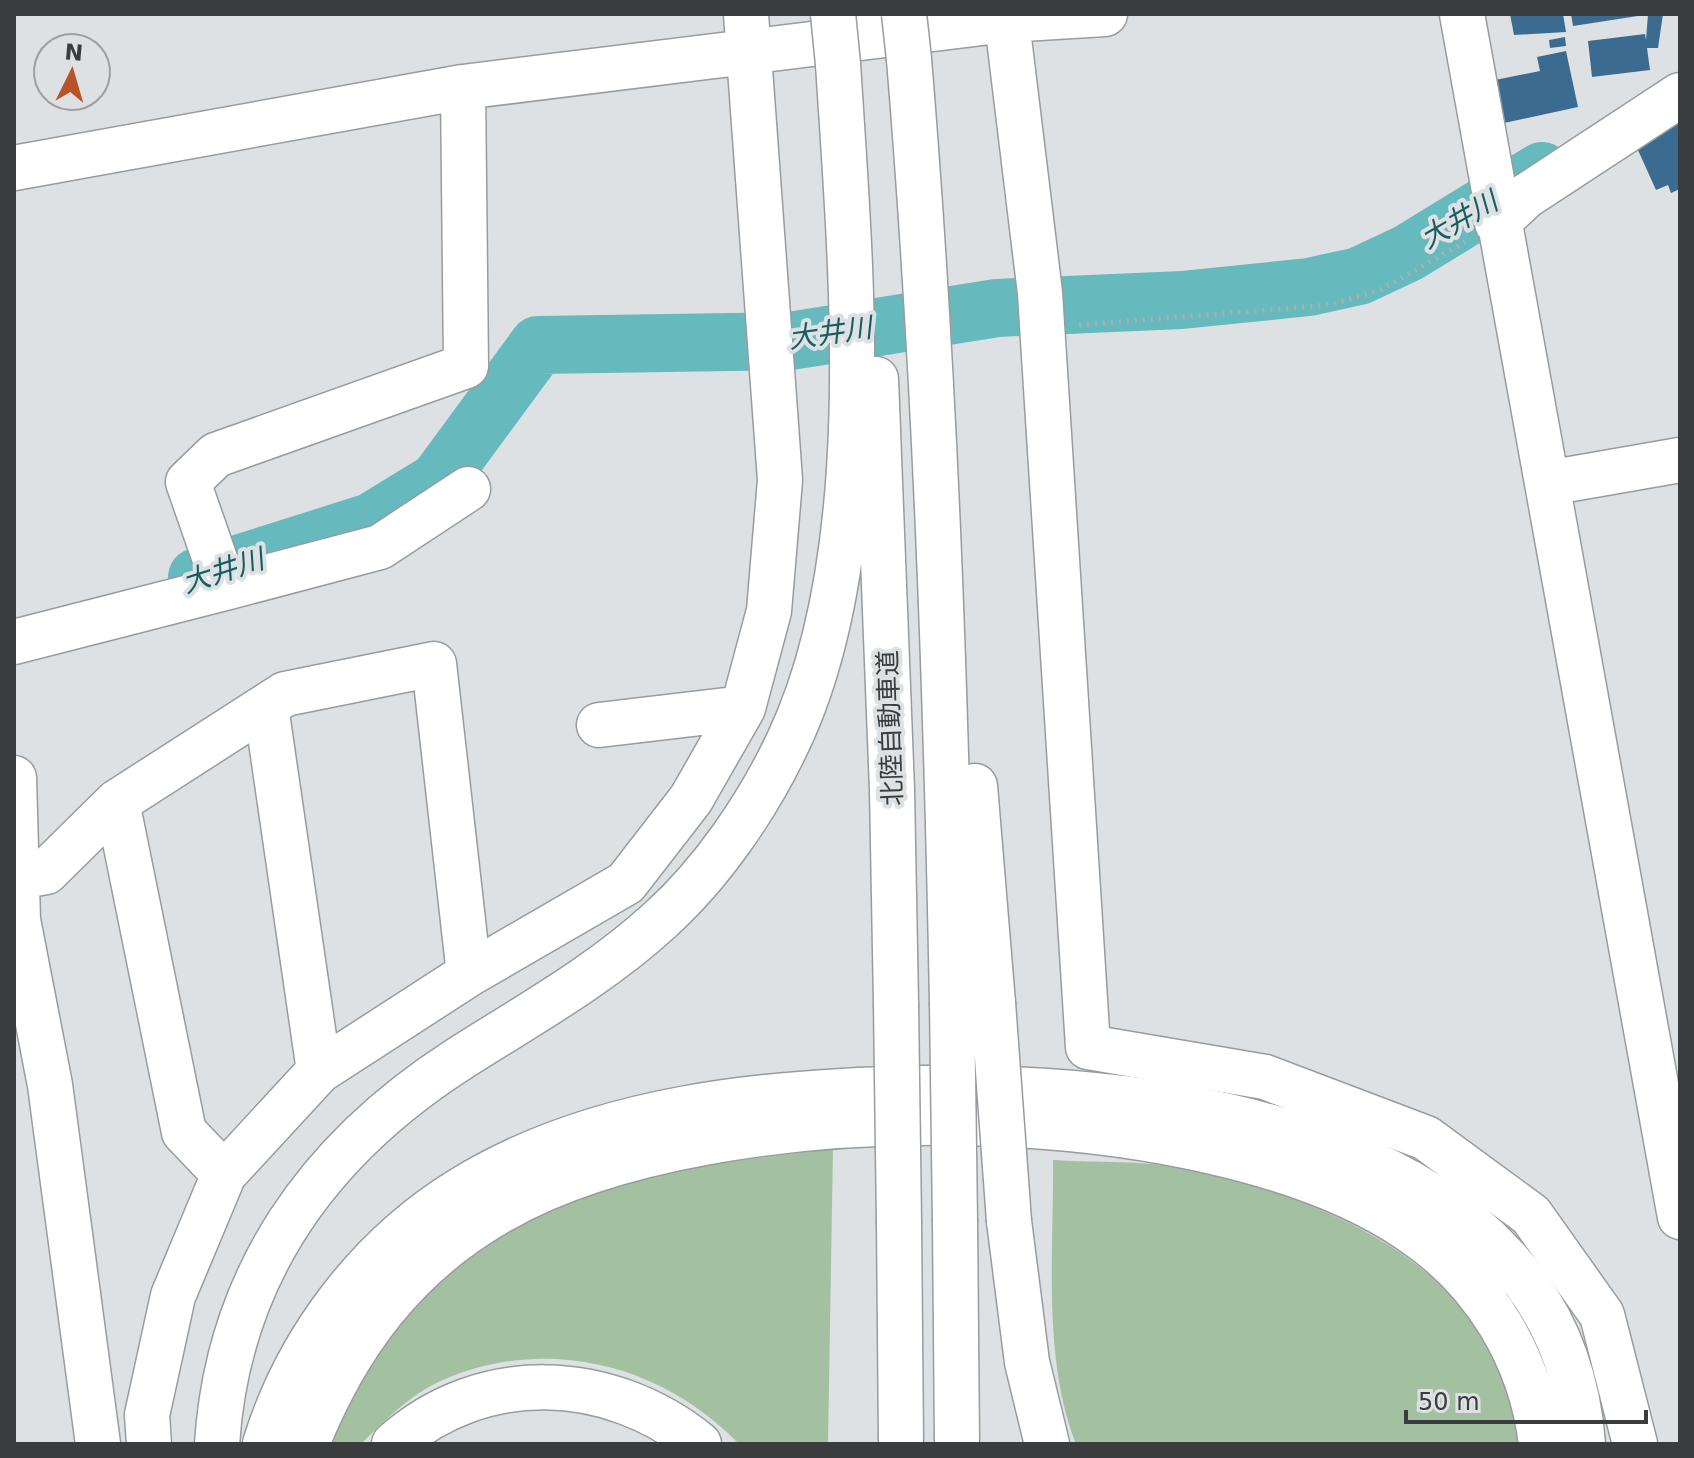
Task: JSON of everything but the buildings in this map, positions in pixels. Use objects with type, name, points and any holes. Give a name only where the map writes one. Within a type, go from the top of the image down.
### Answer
[{"type":"main road","points":[[833,14],[845,63]]},
{"type":"main road","points":[[217,1444],[222,1389],[235,1337],[254,1286],[304,1197],[335,1160],[413,1091],[577,986],[662,919],[698,881],[762,790],[788,742],[825,636],[863,400],[860,284],[845,63],[847,14]]},
{"type":"main road","points":[[904,14],[935,396],[948,778],[972,1003],[1009,1221],[1027,1362],[1047,1444]]},
{"type":"main road","points":[[14,168],[749,33],[1105,14]]},
{"type":"main road","points":[[1462,14],[1680,1217]]},
{"type":"main road","points":[[1006,17],[1041,311],[1088,1047],[1265,1077],[1426,1138],[1531,1215],[1602,1315],[1635,1444]]},
{"type":"main road","points":[[149,1444],[147,1415],[173,1296],[224,1174],[319,1071],[469,974],[626,883],[691,799],[743,708],[771,597],[780,480],[749,33]]},
{"type":"main road","points":[[225,588],[188,482],[216,455],[466,366],[463,87]]},
{"type":"main road","points":[[1495,203],[1526,196],[1680,95]]},
{"type":"main road","name":"北陸自動車道","points":[[863,400],[896,1004],[901,1444]]},
{"type":"main road","points":[[1548,483],[1680,460]]},
{"type":"main road","points":[[14,642],[380,547],[468,489]]},
{"type":"main road","points":[[17,877],[46,872],[117,802],[285,694],[434,664],[469,974]]},
{"type":"main road","points":[[266,707],[319,1071]]},
{"type":"main road","points":[[599,725],[743,708]]},
{"type":"main road","points":[[14,778],[18,920],[50,1085],[98,1444]]},
{"type":"main road","points":[[117,802],[184,1132],[224,1174]]},
{"type":"main road","points":[[957,1444],[955,1222],[972,1003]]},
{"type":"main road","points":[[265,1444],[286,1388],[312,1341],[378,1255],[417,1221],[463,1189],[512,1163],[580,1138],[681,1110],[818,1092],[966,1088],[1105,1094],[1226,1114],[1330,1144],[1421,1190],[1488,1244],[1518,1274],[1541,1309],[1560,1345],[1574,1384],[1583,1444]]},
{"type":"main road","points":[[307,1444],[342,1366],[395,1295],[443,1251],[504,1209],[596,1171],[703,1144],[820,1128],[967,1124],[1106,1133],[1221,1152],[1327,1185],[1371,1207],[1414,1232],[1486,1301],[1509,1337],[1529,1379],[1541,1444]]},
{"type":"main road","points":[[394,1444],[439,1411],[475,1396],[510,1387],[545,1386],[615,1397],[672,1425],[699,1444]]},
{"type":"path","points":[[1041,311],[1329,305],[1380,290],[1495,203]]},
{"type":"green space","points":[[833,1148],[828,1444],[739,1444],[708,1416],[675,1394],[639,1377],[601,1365],[562,1359],[522,1360],[482,1367],[443,1380],[409,1400],[361,1444],[324,1444],[404,1309],[478,1248],[562,1203],[662,1171]]},
{"type":"green space","points":[[1053,1160],[1155,1164],[1187,1169],[1285,1196],[1333,1215],[1379,1239],[1421,1268],[1458,1303],[1488,1343],[1512,1396],[1519,1444],[1076,1444],[1065,1411],[1054,1340]]},
{"type":"waterway","name":"大井川","points":[[197,577],[371,522],[438,481],[538,345],[790,341],[997,308],[1182,300],[1309,287],[1359,276],[1408,253],[1542,171]]}]
